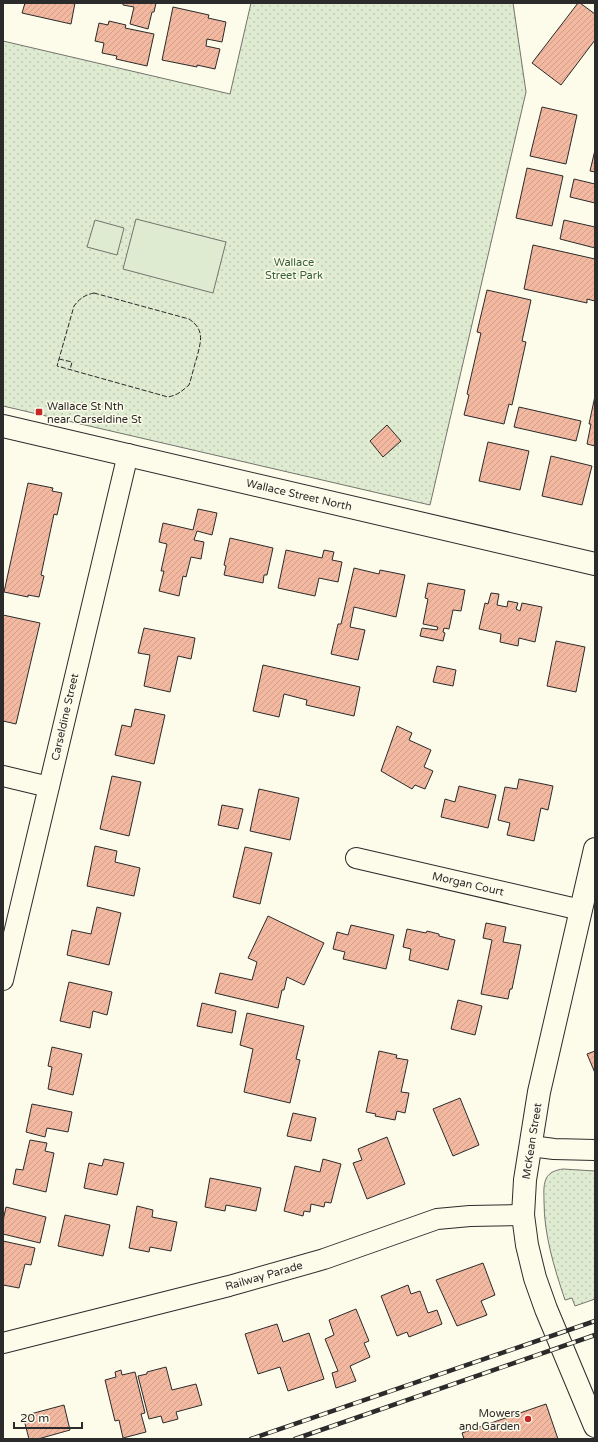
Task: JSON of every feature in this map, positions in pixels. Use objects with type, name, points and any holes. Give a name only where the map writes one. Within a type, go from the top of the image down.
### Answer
[{"type":"street","name":"Wallace Street North","points":[[3,426],[595,564]]},
{"type":"street","name":"Carseldine Street","points":[[3,980],[128,454]]},
{"type":"street","points":[[3,776],[49,787]]},
{"type":"street","name":"McKean Street","points":[[595,850],[539,1092],[525,1180],[523,1216],[527,1245],[535,1278],[546,1309],[595,1426]]},
{"type":"street","name":"Morgan Court","points":[[356,858],[581,910]]},
{"type":"street","points":[[531,1146],[554,1149],[595,1150]]},
{"type":"street","name":"Railway Parade","points":[[3,1343],[229,1286],[316,1261],[437,1219],[470,1216],[523,1216]]},
{"type":"green space","name":"Wallace Street Park","points":[[251,3],[513,3],[526,92],[430,505],[3,406],[3,41],[230,94]]},
{"type":"green space","points":[[136,219],[226,242],[213,293],[123,269]]},
{"type":"green space","points":[[95,220],[124,228],[117,255],[87,247]]},
{"type":"green space","points":[[563,1169],[595,1171],[595,1299],[575,1306],[572,1298],[565,1300],[550,1251],[544,1214],[544,1184],[546,1179],[553,1172]]},
{"type":"building","points":[[25,3],[75,3],[71,24],[22,13]]},
{"type":"building","points":[[123,3],[156,3],[148,29],[130,24],[134,7],[123,5]]},
{"type":"building","points":[[578,3],[595,14],[595,40],[561,85],[532,63]]},
{"type":"building","points":[[173,7],[209,15],[208,18],[226,22],[222,42],[207,39],[206,46],[220,49],[215,69],[162,60]]},
{"type":"building","points":[[109,21],[126,25],[125,28],[154,34],[147,66],[116,59],[117,56],[102,53],[104,43],[95,41],[99,23],[108,25]]},
{"type":"building","points":[[542,107],[577,115],[566,164],[530,156]]},
{"type":"building","points":[[595,150],[595,172],[590,171]]},
{"type":"building","points":[[527,168],[563,176],[552,226],[516,218]]},
{"type":"building","points":[[574,179],[595,184],[595,203],[570,197]]},
{"type":"building","points":[[564,220],[595,227],[595,248],[560,239]]},
{"type":"building","points":[[533,245],[595,259],[595,301],[587,299],[587,303],[524,289]]},
{"type":"building","points":[[487,290],[531,300],[522,341],[526,342],[512,405],[509,404],[504,424],[464,415],[469,395],[467,394],[481,333],[477,332]]},
{"type":"building","points":[[595,396],[595,446],[587,444],[591,424],[589,424]]},
{"type":"building","points":[[519,407],[581,421],[576,441],[514,427]]},
{"type":"building","points":[[387,425],[401,441],[383,457],[370,441]]},
{"type":"building","points":[[488,442],[529,451],[520,490],[479,481]]},
{"type":"building","points":[[551,456],[592,466],[582,505],[542,496]]},
{"type":"building","points":[[28,483],[53,488],[52,491],[62,493],[57,515],[54,514],[41,575],[44,576],[39,597],[28,595],[28,597],[4,592]]},
{"type":"building","points":[[198,509],[217,513],[212,535],[197,531],[194,540],[204,542],[201,559],[191,557],[186,577],[183,576],[179,596],[159,591],[164,571],[161,571],[167,544],[159,542],[163,523],[193,530]]},
{"type":"building","points":[[230,538],[273,548],[267,575],[264,575],[263,583],[224,575],[226,566],[224,565]]},
{"type":"building","points":[[286,550],[322,558],[324,550],[334,552],[332,560],[342,562],[338,582],[319,578],[315,596],[278,588]]},
{"type":"building","points":[[354,568],[379,574],[380,570],[405,575],[396,617],[354,607],[350,627],[365,630],[358,660],[331,654],[338,624],[341,624]]},
{"type":"building","points":[[428,583],[465,590],[461,611],[453,610],[449,629],[444,628],[443,632],[445,633],[443,641],[420,636],[422,628],[437,630],[438,627],[423,624],[428,599],[425,598]]},
{"type":"building","points":[[491,593],[499,594],[497,605],[507,607],[508,601],[518,603],[516,609],[520,611],[522,603],[542,607],[535,642],[519,638],[518,646],[500,642],[501,634],[479,629],[485,603],[488,604]]},
{"type":"building","points":[[3,615],[40,623],[16,724],[3,721]]},
{"type":"building","points":[[144,628],[195,638],[191,659],[178,656],[170,692],[144,686],[150,655],[138,653]]},
{"type":"building","points":[[556,641],[585,647],[576,692],[547,686]]},
{"type":"building","points":[[263,665],[360,687],[354,716],[306,705],[307,700],[284,694],[279,717],[253,711]]},
{"type":"building","points":[[437,666],[456,670],[453,686],[433,682]]},
{"type":"building","points":[[135,709],[165,715],[154,764],[115,755],[122,725],[131,727]]},
{"type":"building","points":[[397,726],[412,733],[409,740],[431,750],[424,767],[433,771],[425,789],[415,785],[412,789],[381,771]]},
{"type":"building","points":[[112,776],[141,782],[129,836],[100,829]]},
{"type":"building","points":[[519,779],[553,786],[548,810],[541,808],[534,841],[507,835],[510,823],[498,820],[505,787],[517,789]]},
{"type":"building","points":[[459,786],[496,795],[488,828],[441,817],[445,799],[455,802]]},
{"type":"building","points":[[259,789],[299,798],[290,840],[250,831]]},
{"type":"building","points":[[222,805],[243,809],[238,829],[218,825]]},
{"type":"building","points":[[95,846],[117,851],[115,862],[140,868],[134,896],[87,886]]},
{"type":"building","points":[[245,847],[272,853],[260,904],[233,897]]},
{"type":"building","points":[[97,907],[121,913],[109,965],[67,955],[72,930],[91,934]]},
{"type":"building","points":[[268,916],[324,943],[304,985],[287,977],[278,1008],[215,993],[220,973],[252,980],[257,962],[248,958]]},
{"type":"building","points":[[486,923],[506,927],[503,942],[521,945],[512,989],[510,989],[508,999],[481,994],[492,940],[483,938]]},
{"type":"building","points":[[351,925],[394,935],[386,969],[343,959],[345,952],[333,949],[337,932],[348,935]]},
{"type":"building","points":[[407,929],[426,933],[427,931],[455,940],[448,970],[409,960],[411,949],[403,947]]},
{"type":"building","points":[[69,982],[112,992],[107,1015],[93,1011],[90,1028],[60,1021]]},
{"type":"building","points":[[458,1000],[482,1006],[475,1035],[451,1029]]},
{"type":"building","points":[[202,1003],[236,1011],[232,1033],[197,1026]]},
{"type":"building","points":[[247,1013],[304,1026],[296,1059],[300,1060],[290,1103],[244,1092],[253,1049],[240,1045]]},
{"type":"building","points":[[52,1047],[82,1054],[73,1095],[48,1089],[52,1067],[48,1066]]},
{"type":"building","points":[[379,1051],[397,1055],[396,1058],[408,1060],[401,1092],[409,1093],[405,1113],[397,1111],[395,1120],[375,1116],[376,1114],[366,1112]]},
{"type":"building","points":[[595,1051],[595,1073],[587,1054]]},
{"type":"building","points":[[460,1098],[479,1145],[453,1156],[433,1109]]},
{"type":"building","points":[[32,1104],[72,1112],[68,1132],[47,1128],[45,1137],[26,1132]]},
{"type":"building","points":[[293,1113],[316,1118],[311,1141],[287,1136]]},
{"type":"building","points":[[387,1137],[405,1184],[367,1199],[353,1163],[362,1160],[358,1149]]},
{"type":"building","points":[[30,1140],[47,1143],[45,1151],[54,1153],[46,1192],[13,1184],[16,1169],[23,1170]]},
{"type":"building","points":[[104,1159],[124,1163],[117,1195],[84,1188],[89,1163],[102,1166]]},
{"type":"building","points":[[323,1159],[341,1164],[331,1203],[325,1202],[324,1207],[311,1204],[310,1212],[304,1211],[303,1216],[284,1211],[295,1166],[320,1172]]},
{"type":"building","points":[[210,1178],[261,1188],[256,1211],[226,1205],[225,1211],[205,1207]]},
{"type":"building","points":[[137,1206],[153,1210],[152,1217],[177,1222],[171,1251],[150,1247],[149,1252],[129,1248]]},
{"type":"building","points":[[6,1207],[46,1217],[40,1243],[3,1234],[3,1221]]},
{"type":"building","points":[[65,1215],[110,1225],[103,1256],[58,1246]]},
{"type":"building","points":[[3,1241],[35,1248],[31,1265],[25,1264],[19,1288],[3,1285]]},
{"type":"building","points":[[483,1263],[495,1295],[481,1301],[487,1315],[457,1326],[436,1280]]},
{"type":"building","points":[[408,1285],[411,1294],[420,1291],[428,1313],[437,1310],[442,1324],[409,1337],[407,1332],[397,1336],[381,1296]]},
{"type":"building","points":[[356,1309],[369,1341],[364,1343],[370,1357],[350,1366],[356,1381],[336,1388],[332,1373],[338,1371],[325,1339],[334,1335],[329,1320]]},
{"type":"building","points":[[277,1324],[283,1342],[309,1333],[324,1379],[288,1391],[280,1367],[258,1374],[245,1334]]},
{"type":"building","points":[[166,1367],[172,1390],[196,1384],[202,1405],[176,1412],[178,1419],[163,1423],[161,1416],[149,1419],[138,1376]]},
{"type":"building","points":[[121,1370],[122,1375],[135,1372],[145,1413],[141,1414],[146,1432],[123,1438],[119,1420],[115,1421],[105,1380],[116,1377],[115,1372]]},
{"type":"building","name":"Mowers and Garden","points":[[546,1404],[558,1439],[464,1439],[462,1433]]},
{"type":"building","points":[[64,1405],[70,1430],[38,1439],[29,1439],[23,1416]]},
{"type":"railway","points":[[251,1439],[595,1321]]},
{"type":"railway","points":[[295,1439],[595,1335]]},
{"type":"fence","points":[[94,293],[189,319],[194,323],[200,332],[200,346],[189,385],[177,394],[168,397],[57,366],[74,306],[83,297],[94,293]]},
{"type":"fence","points":[[59,359],[72,362],[70,370]]},
{"type":"place","name":"Wallace St Nth near Carseldine St","points":[[39,412]]},
{"type":"place","name":"Mowers and Garden","points":[[528,1419]]}]
